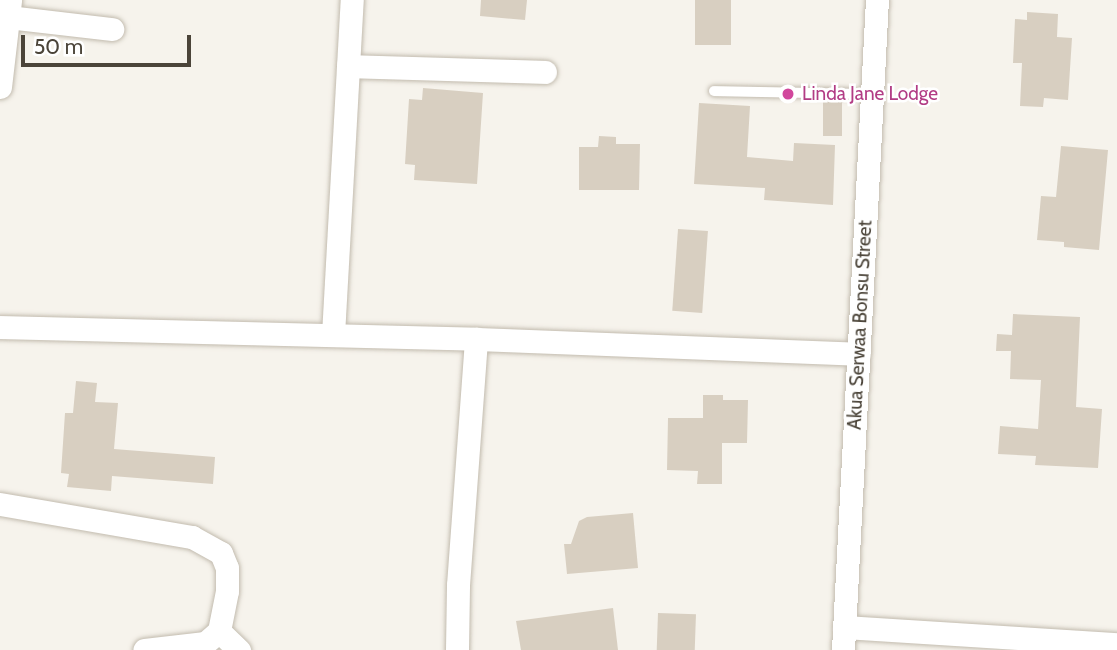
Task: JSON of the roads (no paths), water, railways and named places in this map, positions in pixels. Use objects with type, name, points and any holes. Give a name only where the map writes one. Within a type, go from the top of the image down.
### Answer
[{"type":"street","points":[[333,335],[352,0]]},
{"type":"street","name":"Akua Serwaa Bonsu Street","points":[[843,639],[877,0]]},
{"type":"street","points":[[0,87],[9,8],[113,29]]},
{"type":"street","points":[[348,66],[545,72]]},
{"type":"street","points":[[0,327],[476,339],[859,354]]},
{"type":"street","points":[[457,650],[457,586],[476,339]]},
{"type":"street","points":[[0,504],[192,537],[221,553],[227,568],[225,616],[219,631],[205,643],[144,650]]},
{"type":"street","points":[[219,631],[239,650]]},
{"type":"street","points":[[843,639],[1117,644]]},
{"type":"lane","points":[[714,91],[872,94]]},
{"type":"place","name":"Linda Jane Lodge","points":[[788,94]]}]
